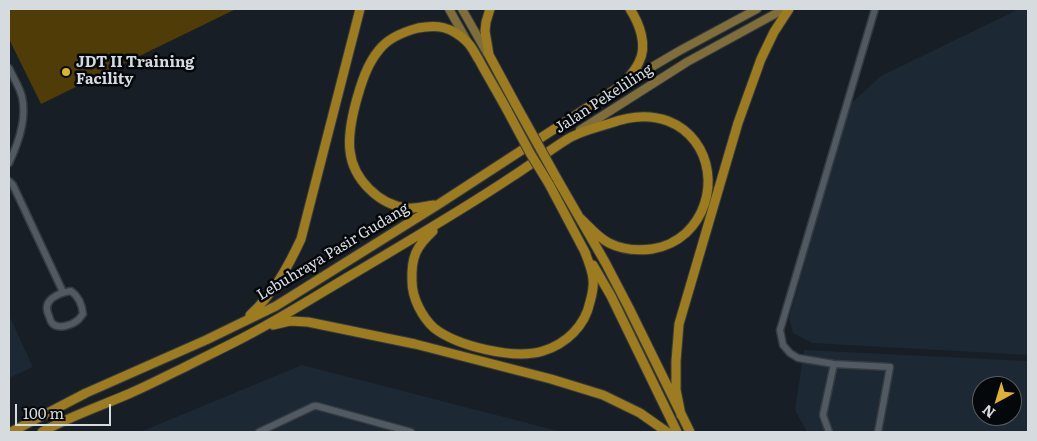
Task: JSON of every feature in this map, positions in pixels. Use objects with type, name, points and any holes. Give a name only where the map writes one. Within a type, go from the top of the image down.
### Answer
[{"type":"highway","points":[[246,319],[256,310],[276,285],[291,261],[301,239],[360,9]]},
{"type":"highway","points":[[490,9],[485,30],[489,55],[530,153],[611,296],[677,432]]},
{"type":"highway","points":[[622,85],[634,70],[641,57],[640,29],[630,9]]},
{"type":"highway","points":[[681,414],[676,390],[679,324],[738,123],[761,59],[774,32],[789,9]]},
{"type":"highway","points":[[439,204],[409,208],[385,201],[374,194],[363,182],[354,167],[350,151],[350,130],[363,77],[379,49],[387,42],[407,31],[436,26],[448,28],[468,42],[556,177],[605,262],[690,432]]},
{"type":"highway","name":"Lebuhraya Pasir Gudang","points":[[11,432],[86,393],[206,340],[276,306],[439,204],[622,85]]},
{"type":"highway","points":[[572,135],[625,118],[638,116],[652,117],[669,122],[683,129],[696,143],[704,158],[709,181],[704,209],[694,225],[678,240],[660,248],[639,251],[624,249],[610,244],[598,236],[580,218]]},
{"type":"highway","name":"Jalan Pekeliling","points":[[444,220],[510,178],[572,135]]},
{"type":"highway","points":[[444,220],[419,245],[416,252],[412,269],[412,285],[415,298],[423,315],[434,327],[450,338],[489,350],[510,353],[540,352],[559,344],[573,333],[583,321],[589,309],[592,295],[593,281],[591,269],[584,250]]},
{"type":"highway","name":"Lebuhraya Pasir Gudang","points":[[42,432],[129,394],[253,333],[444,220]]},
{"type":"highway","points":[[253,333],[290,321],[308,322],[441,351],[551,378],[603,394],[640,413],[667,432]]},
{"type":"main road","points":[[449,9],[468,42]]},
{"type":"main road","points":[[462,9],[489,55]]},
{"type":"main road","name":"Jalan Pekeliling","points":[[622,85],[679,51],[757,9]]},
{"type":"main road","name":"Jalan Pekeliling","points":[[572,135],[687,62],[784,9]]},
{"type":"street","points":[[875,9],[780,330],[783,345],[798,358],[834,364],[890,367],[878,432]]},
{"type":"street","points":[[9,68],[22,96],[23,113],[19,139],[9,163]]},
{"type":"street","points":[[9,181],[13,185],[63,292]]},
{"type":"street","points":[[71,291],[77,295],[83,314],[78,320],[63,327],[52,323],[46,310],[47,304],[51,299],[63,292],[71,291]]},
{"type":"street","points":[[829,432],[823,415],[834,364]]},
{"type":"street","points":[[259,432],[317,406],[411,432]]},
{"type":"shaded area","name":"JDT II Training Facility","points":[[9,9],[236,9],[41,104],[9,39]]},
{"type":"shaded area","points":[[1019,9],[1028,9],[1028,355],[812,343],[793,333],[789,318],[849,105],[881,76]]},
{"type":"shaded area","points":[[9,315],[33,367],[9,378]]},
{"type":"shaded area","points":[[804,350],[1028,361],[1028,432],[807,432],[795,410]]},
{"type":"shaded area","points":[[302,365],[562,432],[140,432]]},
{"type":"place","name":"JDT II Training Facility","points":[[66,72]]}]
